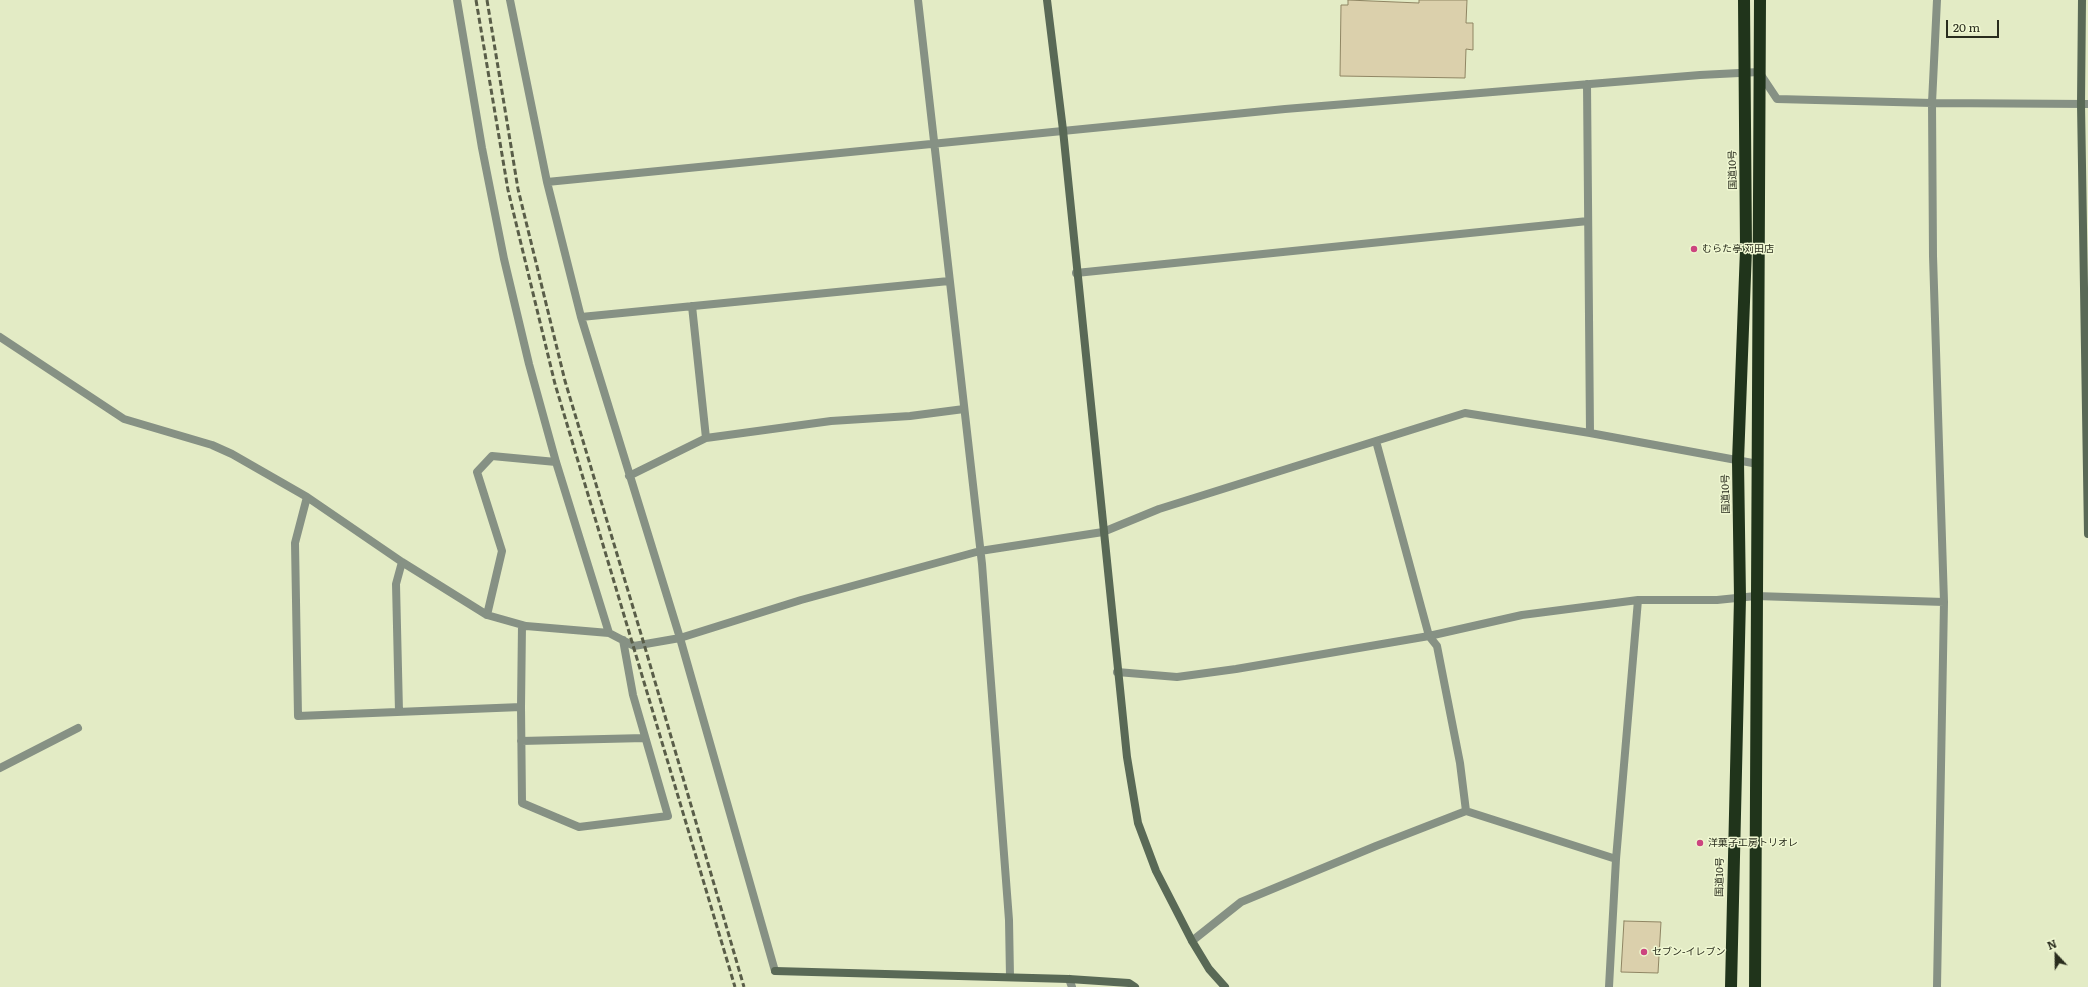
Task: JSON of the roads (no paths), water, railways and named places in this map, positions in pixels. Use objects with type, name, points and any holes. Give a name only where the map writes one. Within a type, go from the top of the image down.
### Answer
[{"type":"highway","name":"国道10号","points":[[1731,987],[1740,598],[1738,460],[1746,249],[1743,73],[1744,0]]},
{"type":"highway","points":[[1755,987],[1760,0]]},
{"type":"street","points":[[457,0],[482,148],[504,259],[529,364],[556,462],[609,633]]},
{"type":"street","points":[[510,0],[547,182],[581,317],[680,638],[775,971],[1069,979],[1128,983],[1135,987]]},
{"type":"street","points":[[918,0],[980,551],[1009,920],[1010,977]]},
{"type":"street","points":[[1048,0],[1063,130],[1102,532],[1127,757],[1138,823],[1156,871],[1192,941],[1209,969],[1225,987]]},
{"type":"street","points":[[1937,0],[1932,103],[1934,256],[1944,602],[1937,987]]},
{"type":"street","points":[[2082,0],[2085,104],[2088,534]]},
{"type":"street","points":[[547,182],[934,142],[1285,109],[1700,75],[1759,72],[1777,100],[2085,104]]},
{"type":"street","points":[[1587,84],[1590,432]]},
{"type":"street","points":[[1076,273],[1588,221]]},
{"type":"street","points":[[581,317],[949,280]]},
{"type":"street","points":[[692,306],[706,438]]},
{"type":"street","points":[[0,337],[124,419],[212,445],[232,454],[307,496],[402,562],[487,615],[522,625],[609,633],[634,646],[680,638],[801,600],[980,551],[1102,532],[1159,509],[1465,414],[1590,432],[1758,464]]},
{"type":"street","points":[[629,476],[706,438],[831,421],[910,416],[964,409]]},
{"type":"street","points":[[1376,441],[1429,636],[1437,646],[1460,763],[1466,811]]},
{"type":"street","points":[[487,615],[502,551],[477,472],[492,456],[556,462]]},
{"type":"street","points":[[307,496],[295,543],[298,716],[520,707]]},
{"type":"street","points":[[399,712],[396,584],[402,562]]},
{"type":"street","points":[[1118,672],[1177,677],[1236,669],[1429,636],[1522,615],[1638,600],[1740,598],[1756,596],[1944,602]]},
{"type":"street","points":[[1609,987],[1616,859],[1638,600]]},
{"type":"street","points":[[522,625],[520,707],[522,804],[579,827],[668,816],[633,696],[623,640]]},
{"type":"street","points":[[0,768],[78,728]]},
{"type":"street","points":[[521,742],[645,738]]},
{"type":"street","points":[[1192,941],[1241,902],[1376,846],[1466,811],[1616,859]]},
{"type":"street","points":[[1069,979],[1072,987]]},
{"type":"railway","points":[[476,0],[508,190],[555,384],[735,987]]},
{"type":"railway","points":[[487,0],[518,189],[565,381],[644,644],[744,987]]},
{"type":"place","name":"むらた亭 苅田店","points":[[1694,249]]},
{"type":"place","name":"洋菓子工房トリオレ","points":[[1700,843]]},
{"type":"place","name":"セブン-イレブン","points":[[1644,952]]}]
